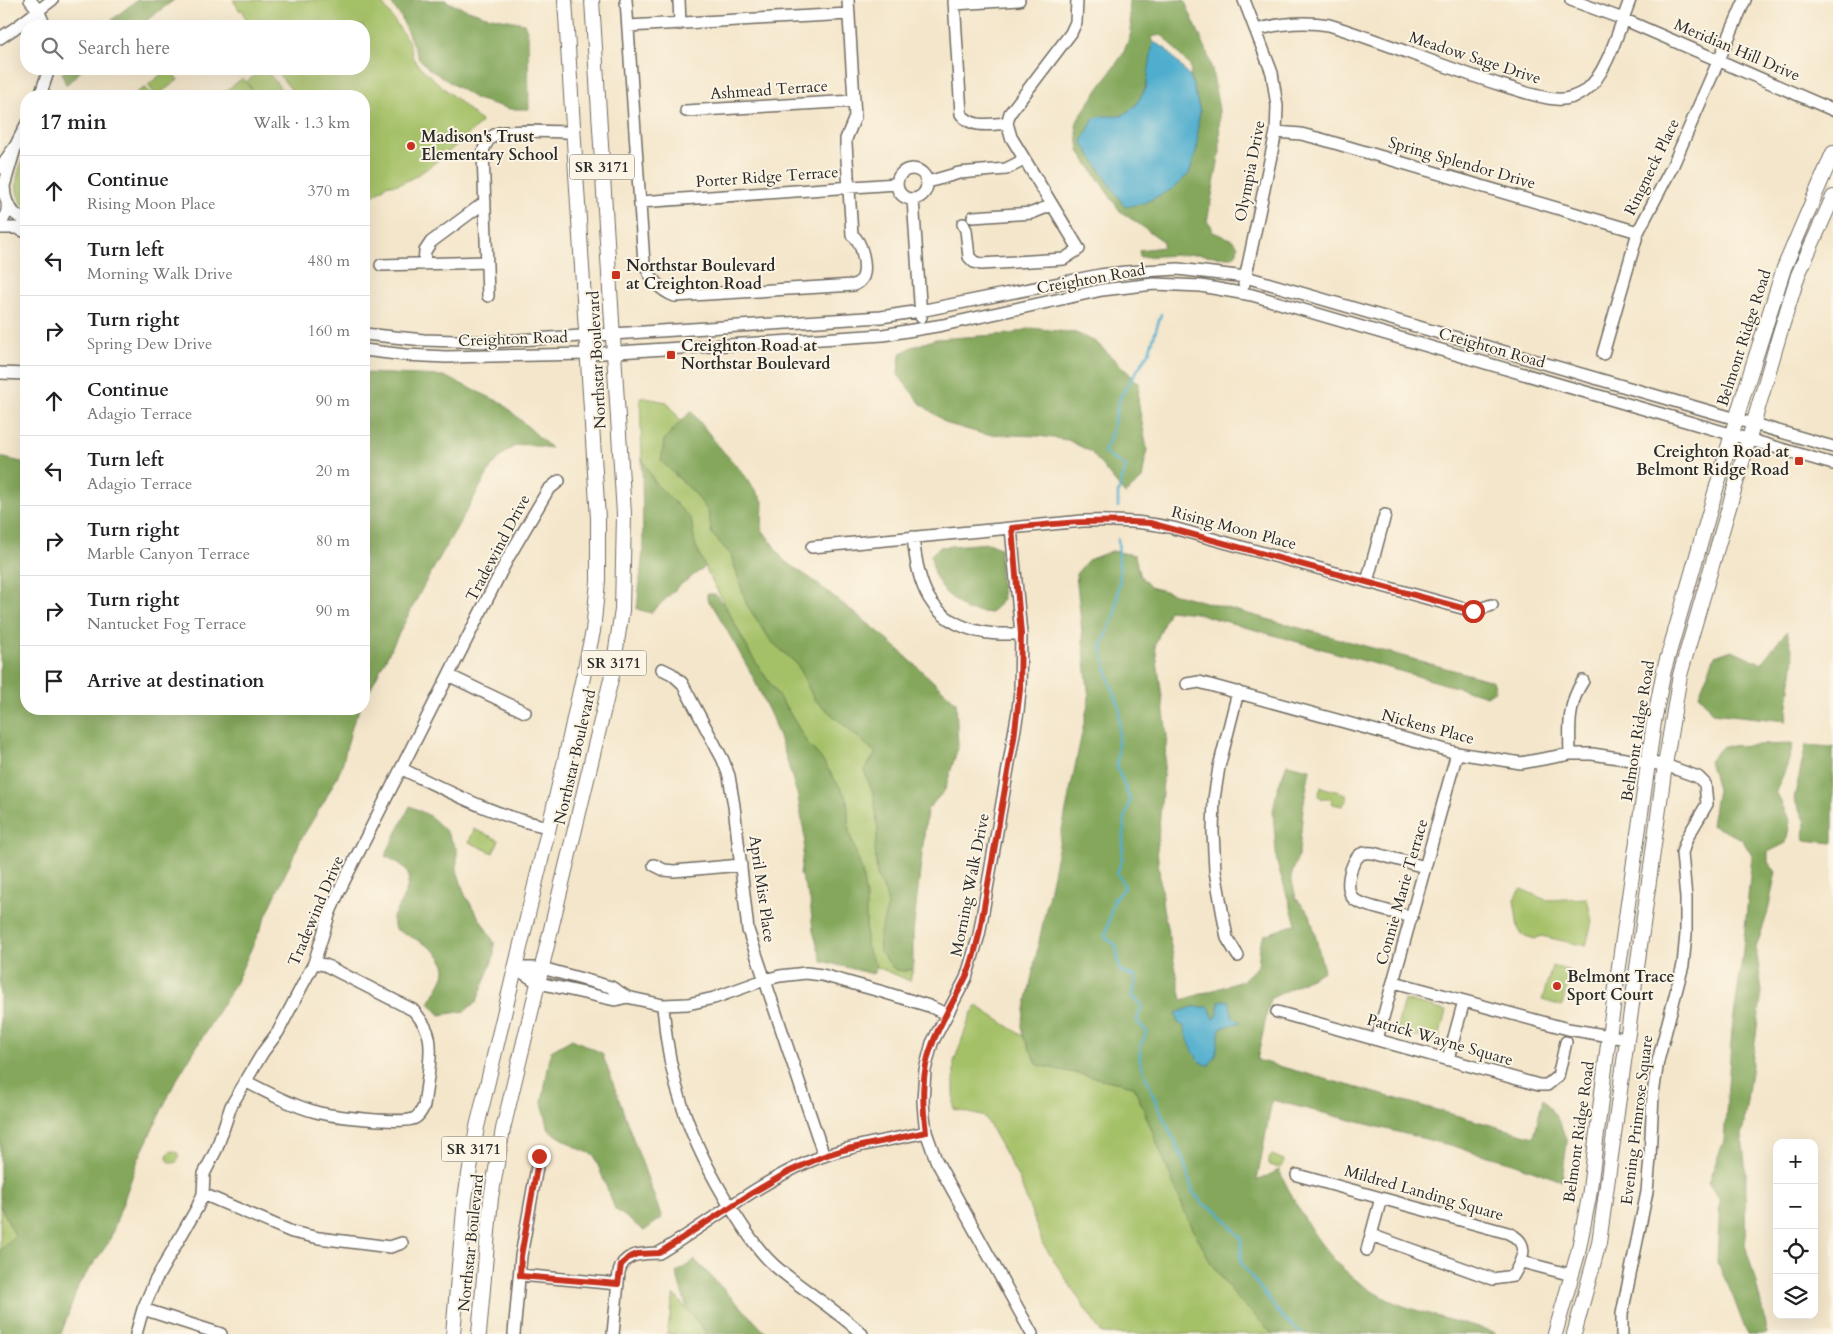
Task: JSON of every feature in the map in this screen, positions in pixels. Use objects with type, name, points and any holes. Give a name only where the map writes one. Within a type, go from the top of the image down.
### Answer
[{"type":"main road","name":"Northstar Boulevard","points":[[453,1334],[465,1198],[471,1164],[480,1118],[589,651],[598,581],[598,519],[565,0]]},
{"type":"main road","name":"Northstar Boulevard","points":[[479,1334],[491,1198],[496,1168],[510,1100],[608,693],[619,634],[623,578],[624,514],[592,0]]},
{"type":"main road","name":"Belmont Ridge Road","points":[[1556,1334],[1572,1275],[1589,1197],[1609,1036],[1664,670],[1736,418],[1784,268],[1833,153]]},
{"type":"main road","name":"Belmont Ridge Road","points":[[1574,1334],[1599,1244],[1665,765],[1680,675],[1798,275],[1833,197]]},
{"type":"street","points":[[30,0],[38,10],[42,20]]},
{"type":"street","points":[[26,20],[52,0]]},
{"type":"street","points":[[626,0],[644,263],[648,274],[658,287],[675,296],[854,285],[860,282],[864,276],[862,247],[857,238],[852,235],[846,139],[855,117],[848,0]]},
{"type":"street","points":[[679,0],[680,24]]},
{"type":"street","points":[[1006,123],[977,125],[961,114],[954,2],[1019,0]]},
{"type":"street","points":[[963,224],[966,230],[969,257],[974,262],[981,264],[1064,259],[1079,249],[1024,160],[1011,137],[1006,123],[1010,113],[1071,32],[1076,22],[1077,0]]},
{"type":"street","name":"Olympia Drive","points":[[1241,292],[1246,277],[1276,132],[1277,106],[1273,81],[1244,0]]},
{"type":"street","name":"Meridian Hill Drive","points":[[1571,0],[1623,19],[1833,110]]},
{"type":"street","name":"Meadow Sage Drive","points":[[1256,30],[1291,22],[1312,22],[1329,25],[1464,74],[1558,100],[1575,96],[1592,85],[1611,50],[1630,0]]},
{"type":"street","name":"Ringneck Place","points":[[1602,354],[1638,232],[1673,165],[1745,0]]},
{"type":"street","points":[[628,26],[849,14]]},
{"type":"street","points":[[0,38],[20,24]]},
{"type":"street","points":[[42,90],[47,75]]},
{"type":"street","name":"Ashmead Terrace","points":[[686,111],[854,101]]},
{"type":"street","points":[[488,296],[483,152],[489,139],[498,133],[505,132],[574,132]]},
{"type":"street","name":"Spring Splendor Drive","points":[[1276,132],[1301,134],[1321,139],[1638,232]]},
{"type":"street","points":[[0,168],[20,136]]},
{"type":"street","points":[[0,223],[6,216],[4,186],[16,144]]},
{"type":"street","points":[[928,182],[959,173],[1006,169],[1024,160]]},
{"type":"street","points":[[911,168],[922,172],[928,182],[924,194],[919,198],[913,199],[902,195],[896,184],[900,173],[911,168]]},
{"type":"street","name":"Porter Ridge Terrace","points":[[640,202],[896,184]]},
{"type":"street","points":[[4,196],[14,213],[20,218]]},
{"type":"street","points":[[913,199],[922,328]]},
{"type":"street","points":[[424,264],[425,251],[431,242],[485,202]]},
{"type":"street","points":[[974,217],[1032,213],[1052,204]]},
{"type":"street","points":[[0,228],[20,230]]},
{"type":"street","points":[[381,265],[487,262]]},
{"type":"street","name":"Creighton Road","points":[[370,335],[424,340],[488,342],[881,317],[920,312],[1100,275],[1178,268],[1246,277],[1833,447]]},
{"type":"street","name":"Creighton Road","points":[[370,351],[446,357],[587,354],[883,335],[943,325],[1102,290],[1154,284],[1209,287],[1241,292],[1833,464]]},
{"type":"street","points":[[0,373],[20,374]]},
{"type":"street","name":"Tradewind Drive","points":[[136,1334],[154,1281],[197,1208],[203,1194],[204,1174],[217,1148],[230,1106],[263,1052],[278,1032],[314,962],[330,912],[343,884],[450,676],[508,558],[548,490],[559,481]]},
{"type":"street","points":[[1367,582],[1386,515]]},
{"type":"street","name":"Rising Moon Place","points":[[812,547],[1083,521],[1118,520],[1150,523],[1473,611],[1492,605]]},
{"type":"street","name":"Morning Walk Drive","points":[[1012,528],[1021,634],[1020,690],[1014,738],[979,935],[966,978],[932,1043],[925,1070],[923,1101],[926,1132],[930,1147],[1032,1334]]},
{"type":"street","points":[[913,537],[920,579],[925,592],[940,612],[958,625],[983,633],[1021,634]]},
{"type":"street","name":"April Mist Place","points":[[662,669],[672,674],[682,683],[722,760],[731,786],[748,930],[824,1156]]},
{"type":"street","points":[[450,676],[525,712]]},
{"type":"street","points":[[1570,754],[1569,716],[1575,692],[1583,681]]},
{"type":"street","name":"Nickens Place","points":[[1186,684],[1199,682],[1457,753],[1520,763],[1570,754],[1592,754],[1665,765]]},
{"type":"street","points":[[1238,692],[1219,767],[1214,799],[1213,832],[1215,870],[1227,938],[1238,956]]},
{"type":"street","name":"Connie Marie Terrace","points":[[1377,1039],[1457,753]]},
{"type":"street","name":"Evening Primrose Square","points":[[1622,1334],[1622,1314],[1647,1192],[1653,1094],[1658,1062],[1683,965],[1686,934],[1686,898],[1682,853],[1687,838],[1707,804],[1705,784],[1698,776],[1665,765]]},
{"type":"street","points":[[402,769],[482,807],[510,818],[549,827]]},
{"type":"street","points":[[1412,917],[1358,902],[1349,893],[1348,883],[1356,858],[1365,852],[1425,867]]},
{"type":"street","points":[[654,865],[664,870],[674,871],[740,865]]},
{"type":"street","points":[[245,1081],[285,1101],[317,1113],[401,1122],[414,1119],[420,1113],[424,1106],[430,1050],[429,1038],[421,1019],[413,1010],[325,965],[314,962]]},
{"type":"street","points":[[515,968],[542,968],[612,987],[627,998]]},
{"type":"street","points":[[515,968],[539,983],[615,1000],[627,998],[663,1005],[688,1004],[714,998],[764,980],[806,973],[822,975],[929,1006],[946,1014]]},
{"type":"street","points":[[1394,982],[1568,1029],[1627,1039]]},
{"type":"street","points":[[1448,1060],[1464,1001]]},
{"type":"street","points":[[663,1005],[664,1031],[679,1100],[705,1164],[731,1208],[745,1230],[775,1266],[862,1334]]},
{"type":"street","name":"Patrick Wayne Square","points":[[1277,1012],[1539,1085],[1547,1085],[1558,1076],[1566,1042]]},
{"type":"street","points":[[613,1334],[621,1265],[628,1258],[637,1254],[659,1253],[770,1181],[824,1156],[926,1132]]},
{"type":"street","points":[[514,1334],[521,1256],[539,1156]]},
{"type":"street","name":"Mildred Landing Square","points":[[1297,1175],[1515,1236],[1523,1247],[1522,1262]]},
{"type":"street","points":[[203,1194],[292,1232],[327,1240],[390,1248],[402,1243]]},
{"type":"street","points":[[1367,1250],[1381,1198]]},
{"type":"street","points":[[1371,1235],[1492,1280],[1513,1276],[1522,1262],[1572,1275]]},
{"type":"street","points":[[520,1276],[618,1284]]},
{"type":"street","points":[[143,1309],[221,1334]]},
{"type":"green space","points":[[137,0],[174,0],[147,20],[112,20]]},
{"type":"green space","points":[[233,0],[380,0],[409,42],[413,58],[419,66],[481,121],[480,124],[449,152],[421,173],[396,185],[387,184],[370,198],[370,90],[291,90],[280,75],[370,75],[370,20],[246,20],[244,12],[240,11]]},
{"type":"green space","points":[[389,0],[445,0],[486,16],[524,23],[528,34],[529,109],[510,109],[476,99],[429,69],[418,57],[401,17]]},
{"type":"green space","points":[[1129,0],[1184,0],[1206,49],[1219,110],[1220,152],[1207,222],[1211,225],[1213,232],[1233,240],[1238,246],[1237,252],[1233,257],[1198,254],[1140,257],[1139,250],[1163,247],[1163,241],[1120,211],[1079,151],[1076,125],[1079,117],[1123,54],[1131,33]],"holes":[[[1161,35],[1190,65],[1191,78],[1200,111],[1197,149],[1104,116],[1121,116],[1132,109],[1138,102],[1147,83],[1153,42],[1151,37]]]},
{"type":"green space","points":[[62,75],[77,75],[66,85]]},
{"type":"green space","points":[[160,75],[174,75],[178,80],[164,90],[152,90],[149,84]]},
{"type":"green space","points":[[255,75],[270,75],[282,90],[253,90],[246,82]]},
{"type":"green space","points":[[243,78],[252,90],[227,90]]},
{"type":"green space","points":[[20,169],[20,199],[17,191]]},
{"type":"green space","points":[[1031,328],[1076,333],[1096,342],[1139,383],[1138,401],[1147,449],[1142,479],[1125,494],[1091,452],[1068,440],[1038,436],[983,434],[948,424],[921,404],[898,375],[900,354],[912,347],[936,339],[1011,334]]},
{"type":"green space","points":[[370,373],[444,376],[502,403],[551,448],[518,445],[492,466],[424,585],[370,689]]},
{"type":"green space","points":[[640,397],[667,402],[681,421],[664,440],[674,474],[694,492],[708,511],[712,534],[731,555],[747,605],[771,641],[797,664],[814,699],[876,753],[864,771],[874,795],[878,831],[875,847],[877,876],[886,894],[888,906],[879,937],[905,971],[913,969],[910,981],[877,967],[868,952],[866,940],[866,899],[862,872],[849,831],[847,798],[820,757],[807,743],[791,715],[751,655],[705,567],[695,544],[691,519],[655,483],[642,458]]},
{"type":"green space","points":[[691,411],[743,473],[763,501],[762,529],[784,561],[810,578],[880,633],[956,702],[958,747],[945,790],[927,810],[913,933],[913,969],[905,971],[895,970],[880,952],[879,937],[888,906],[886,894],[877,876],[875,847],[878,831],[874,795],[864,771],[876,753],[814,699],[797,664],[771,641],[747,605],[731,555],[712,534],[708,511],[694,492],[661,461],[664,440]]},
{"type":"green space","points":[[0,457],[20,462],[20,715],[357,715],[353,723],[341,769],[301,839],[236,982],[174,1084],[138,1160],[109,1242],[79,1284],[61,1334],[0,1334],[0,1251],[15,1235],[0,1205]]},
{"type":"green space","points":[[642,458],[655,483],[691,519],[695,544],[705,567],[680,585],[651,613],[637,609],[643,550]]},
{"type":"green space","points":[[988,543],[1000,548],[1000,576],[1003,599],[991,613],[966,610],[945,592],[934,574],[931,555],[940,547]]},
{"type":"green space","points":[[1112,551],[1135,555],[1139,574],[1150,587],[1493,681],[1496,690],[1487,696],[1196,613],[1169,610],[1155,645],[1167,735],[1157,850],[1163,908],[1182,1000],[1242,981],[1258,966],[1260,945],[1264,935],[1296,924],[1277,863],[1273,812],[1277,790],[1287,764],[1310,769],[1303,808],[1299,853],[1291,877],[1296,898],[1310,914],[1324,971],[1270,999],[1257,1060],[1534,1137],[1543,1098],[1560,1123],[1567,1142],[1562,1181],[1513,1163],[1449,1145],[1272,1100],[1257,1181],[1279,1170],[1317,1239],[1332,1258],[1370,1290],[1392,1302],[1496,1334],[1273,1334],[1236,1297],[1212,1265],[1187,1217],[1134,1086],[1038,1065],[1023,1036],[1022,1024],[1089,699],[1076,574],[1088,560]]},
{"type":"green space","points":[[707,594],[715,594],[728,611],[751,655],[791,715],[807,743],[820,757],[847,798],[849,831],[862,872],[866,899],[866,940],[868,952],[877,967],[873,974],[822,961],[813,931],[810,900],[800,874],[805,838],[798,797],[784,751],[772,718],[751,673],[716,611],[707,599]]},
{"type":"green space","points":[[1787,631],[1794,657],[1786,721],[1712,713],[1699,694],[1715,656],[1732,650],[1761,663]]},
{"type":"green space","points":[[1793,744],[1787,766],[1776,791],[1790,822],[1786,843],[1768,852],[1768,862],[1776,872],[1767,915],[1756,948],[1762,992],[1742,1136],[1746,1173],[1745,1245],[1764,1317],[1766,1334],[1747,1334],[1732,1294],[1717,1262],[1720,1200],[1708,1183],[1724,1141],[1732,1030],[1742,959],[1752,856],[1742,839],[1711,825],[1717,789],[1709,761],[1723,746]]},
{"type":"green space","points":[[1806,745],[1833,747],[1833,843],[1804,840],[1805,822],[1794,799]]},
{"type":"green space","points":[[1321,787],[1346,794],[1347,800],[1342,806],[1333,804],[1331,799],[1323,799],[1318,796]]},
{"type":"green space","points":[[410,806],[430,816],[446,831],[457,850],[457,870],[465,895],[494,942],[494,956],[477,1001],[465,1011],[440,1015],[429,1003],[444,974],[444,963],[426,945],[395,929],[392,919],[405,894],[408,874],[403,866],[385,856]]},
{"type":"green space","points":[[474,829],[499,840],[493,853],[469,842]]},
{"type":"green space","points":[[1521,889],[1546,900],[1587,898],[1592,921],[1586,946],[1541,936],[1535,939],[1522,935],[1518,928],[1514,899]]},
{"type":"green space","name":"Belmont Trace Sport Court","points":[[1552,966],[1571,971],[1562,1006],[1542,1000]]},
{"type":"green space","points":[[1404,1000],[1446,1011],[1438,1042],[1396,1031]]},
{"type":"green space","points":[[977,1006],[1023,1036],[1038,1065],[1134,1086],[1187,1217],[1212,1265],[1236,1297],[1273,1334],[1102,1334],[1043,1244],[1019,1179],[985,1117],[954,1109],[954,1062],[971,1014]]},
{"type":"green space","points":[[572,1039],[602,1053],[662,1218],[644,1231],[615,1209],[594,1155],[575,1147],[549,1130],[542,1103],[551,1051]]},
{"type":"green space","points":[[171,1151],[175,1151],[179,1157],[175,1163],[171,1163],[167,1159],[167,1155]]},
{"type":"green space","points":[[1272,1155],[1284,1160],[1283,1166],[1280,1168],[1269,1165],[1269,1158]]},
{"type":"green space","points":[[0,1205],[15,1235],[0,1251]]},
{"type":"green space","points":[[695,1260],[767,1334],[708,1334],[687,1309],[676,1273]]},
{"type":"green space","points":[[674,1294],[707,1334],[667,1334]]},
{"type":"water","points":[[1153,42],[1165,48],[1191,78],[1200,112],[1197,149],[1189,174],[1172,189],[1144,203],[1125,207],[1082,142],[1094,118],[1122,116],[1135,106],[1146,88]]},
{"type":"water","points":[[1229,1001],[1233,1017],[1241,1022],[1220,1028],[1216,1055],[1209,1065],[1204,1064],[1192,1050],[1183,1025],[1178,1023],[1176,1013],[1193,1007],[1209,1007],[1214,1019],[1217,1017],[1219,1002]]},
{"type":"waterway","points":[[1118,507],[1118,493],[1126,467],[1104,453],[1110,438],[1120,397],[1149,352],[1161,314]]},
{"type":"waterway","points":[[1118,539],[1120,576],[1115,614],[1101,647],[1110,682],[1120,709],[1117,767],[1130,800],[1125,818],[1122,860],[1117,873],[1125,887],[1114,899],[1105,937],[1116,945],[1120,971],[1136,977],[1133,997],[1142,1005],[1137,1021],[1147,1032],[1140,1046],[1140,1061],[1156,1102],[1183,1159],[1193,1192],[1203,1204],[1219,1212],[1241,1238],[1241,1263],[1283,1318],[1303,1334]]},
{"type":"place","name":"Madison's Trust Elementary School","points":[[411,146]]},
{"type":"place","name":"Northstar Boulevard at Creighton Road","points":[[616,275]]},
{"type":"place","name":"Creighton Road at Northstar Boulevard","points":[[671,355]]},
{"type":"place","name":"Creighton Road at Belmont Ridge Road","points":[[1799,461]]},
{"type":"place","name":"Belmont Trace Sport Court","points":[[1557,986]]},
{"type":"route","points":[[539,1156],[521,1256],[520,1276],[618,1284],[621,1265],[628,1258],[637,1254],[659,1253],[770,1181],[808,1162],[843,1150],[926,1132],[923,1101],[925,1070],[932,1043],[966,978],[979,935],[1014,738],[1020,690],[1021,634],[1012,528],[1083,521],[1118,520],[1150,523],[1473,611]]}]
